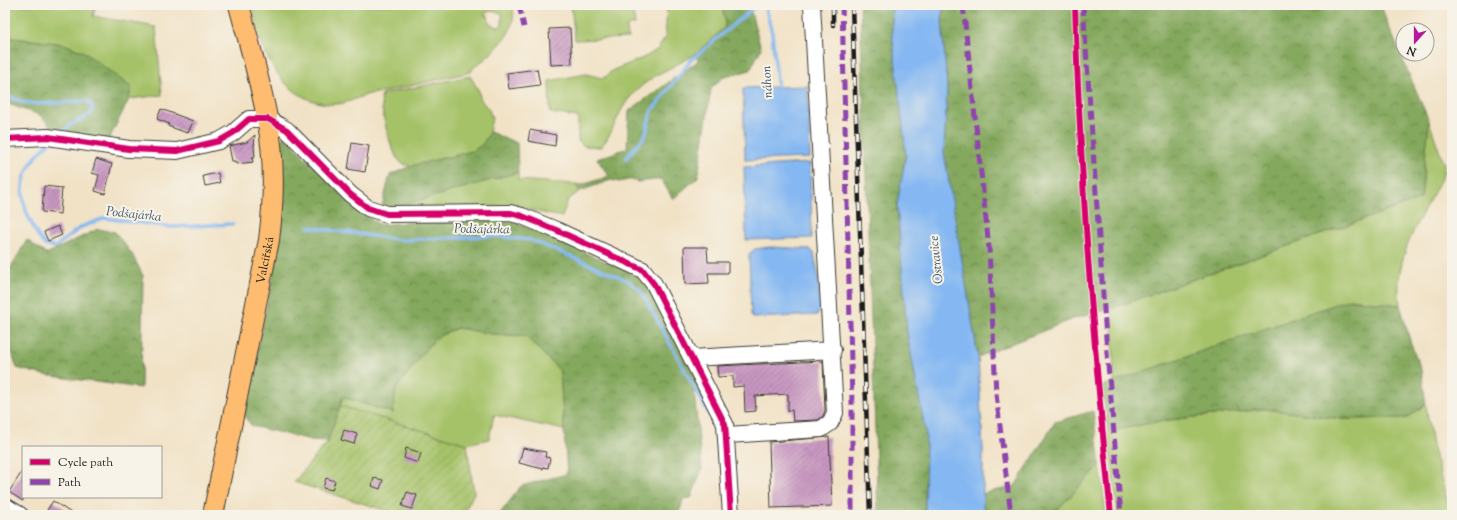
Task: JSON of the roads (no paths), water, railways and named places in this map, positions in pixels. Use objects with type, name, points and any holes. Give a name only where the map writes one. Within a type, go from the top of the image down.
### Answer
[{"type":"main road","name":"Valcířská","points":[[213,515],[269,240],[274,181],[268,119],[239,5]]},
{"type":"street","points":[[727,435],[814,430],[826,427],[833,419],[836,406],[812,5]]},
{"type":"street","points":[[5,139],[48,137],[129,149],[177,151],[219,142],[233,133],[249,119],[268,119],[287,130],[350,194],[377,212],[387,214],[510,213],[522,216],[556,230],[643,270],[654,284],[721,414],[727,435],[731,515]]},
{"type":"street","points":[[692,358],[833,350]]},
{"type":"street","points":[[5,506],[20,515]]},
{"type":"water","name":"Ostravice","points":[[892,5],[943,5],[942,21],[947,89],[944,152],[978,357],[983,450],[983,515],[925,515],[926,435],[907,332],[897,205],[906,154],[892,33]]},
{"type":"water","points":[[808,86],[810,158],[745,160],[743,88]]},
{"type":"water","points":[[810,163],[812,238],[746,240],[744,167]]},
{"type":"water","points":[[770,247],[809,249],[814,253],[818,274],[820,310],[818,315],[753,318],[751,316],[749,254],[755,249]]},
{"type":"waterway","points":[[626,158],[645,136],[651,112],[691,60],[757,5]]},
{"type":"waterway","name":"náhon","points":[[765,5],[772,33],[778,91]]},
{"type":"waterway","name":"Podšajárka","points":[[5,95],[23,102],[38,104],[88,101],[93,107],[91,114],[70,125],[60,134]]},
{"type":"waterway","name":"Podšajárka","points":[[49,143],[34,159],[25,176],[23,185],[24,205],[28,216],[37,235],[45,245],[55,247],[81,227],[105,218],[171,227],[233,224]]},
{"type":"waterway","name":"Podšajárka","points":[[309,227],[401,240],[493,236],[531,240],[629,281],[641,291],[714,423],[720,465]]},
{"type":"railway","points":[[833,5],[833,25]]},
{"type":"railway","points":[[852,5],[870,515]]}]
